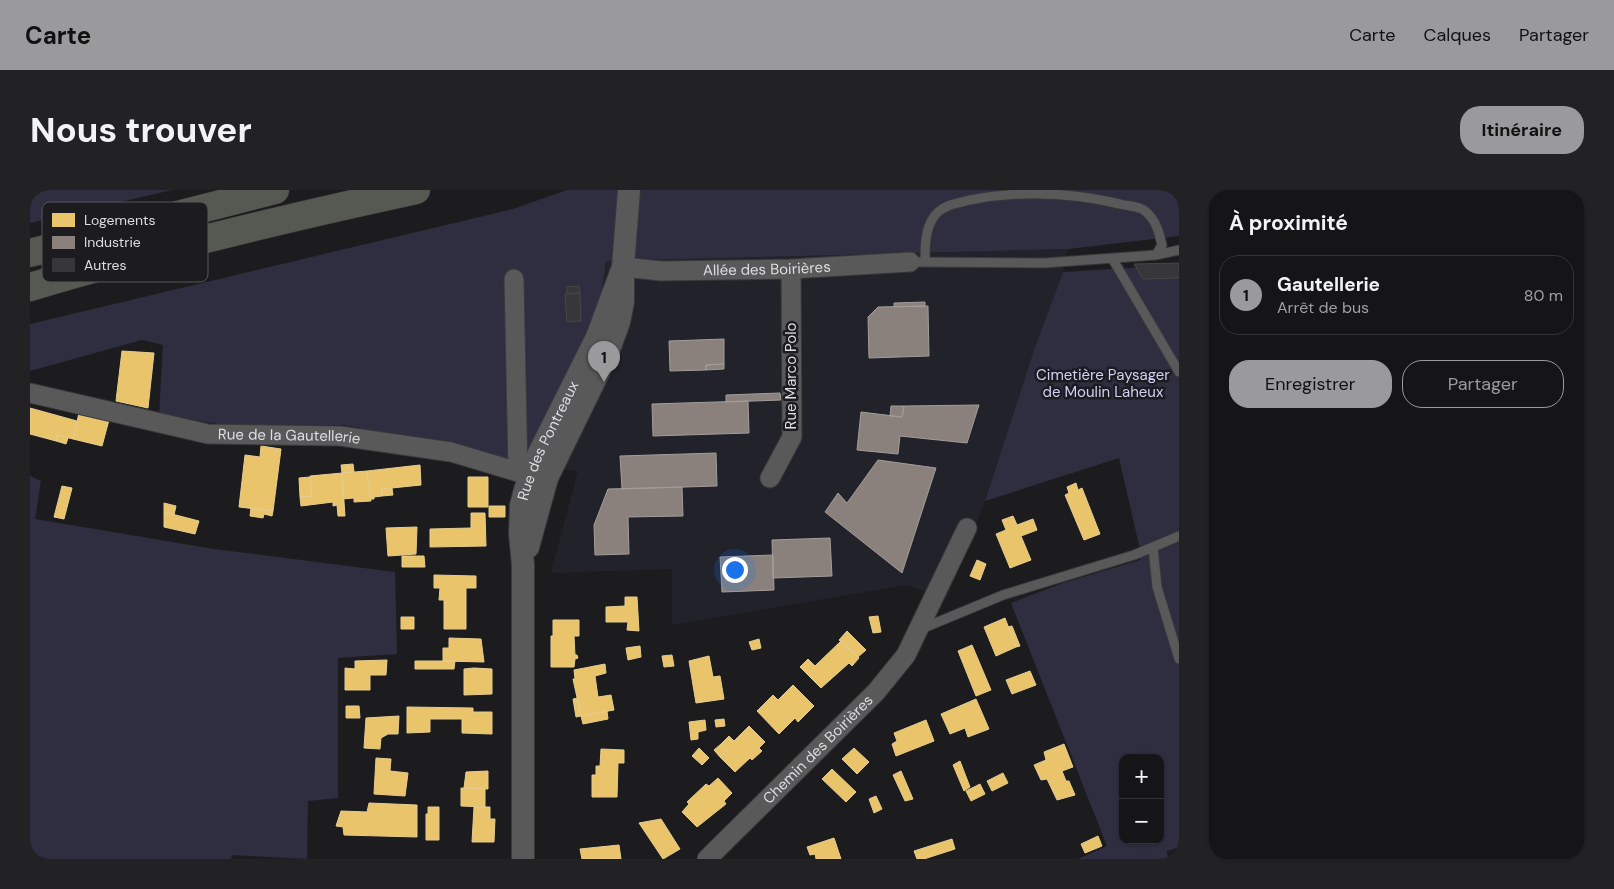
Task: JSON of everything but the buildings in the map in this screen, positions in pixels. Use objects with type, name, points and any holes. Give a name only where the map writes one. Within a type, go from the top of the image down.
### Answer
[{"type":"highway","points":[[208,207],[275,190]]},
{"type":"highway","points":[[208,238],[416,190]]},
{"type":"highway","points":[[30,287],[47,282]]},
{"type":"street","name":"Rue des Pontreaux","points":[[523,859],[524,566],[532,475],[597,337],[623,267],[629,196]]},
{"type":"street","name":"Allée des Boirières","points":[[623,267],[661,271],[791,269],[918,262]]},
{"type":"street","name":"Rue Marco Polo","points":[[770,478],[792,437],[791,269]]},
{"type":"street","points":[[514,279],[532,475]]},
{"type":"street","name":"Rue de la Gautellerie","points":[[30,393],[208,434],[340,436],[451,452],[532,475]]},
{"type":"street","name":"Chemin des Boirières","points":[[707,859],[876,692],[906,655],[968,528]]},
{"type":"lane","points":[[1156,255],[1162,244],[1158,228],[1145,210],[1081,194],[1028,191],[981,197],[945,206],[936,213],[929,226],[925,247],[918,262],[1044,263],[1156,255],[1179,250]]},
{"type":"lane","points":[[1112,258],[1179,372]]},
{"type":"lane","points":[[919,630],[1003,595],[1134,555],[1179,536]]},
{"type":"lane","points":[[1153,547],[1157,587],[1179,659]]},
{"type":"shaded area","points":[[1068,249],[1063,272],[1035,347],[985,501],[947,598],[906,585],[672,625],[672,569],[551,573],[578,471],[523,462],[600,307],[606,261]]},
{"type":"green space","points":[[30,190],[172,190],[120,202],[42,202],[42,220],[30,223]]},
{"type":"green space","points":[[567,190],[1179,190],[1179,236],[1068,249],[606,261],[600,306],[523,462],[344,425],[233,426],[159,415],[163,345],[142,340],[30,371],[30,324],[513,209]]},
{"type":"green space","name":"Cimetière Paysager de Moulin Laheux","points":[[1179,265],[1179,847],[1167,851],[1168,859],[1078,859],[1107,846],[1011,603],[1063,583],[1140,560],[1139,545],[1119,458],[985,501],[1035,347],[1063,272]]},
{"type":"green space","points":[[30,476],[41,481],[35,519],[214,549],[395,572],[397,654],[338,658],[338,798],[308,801],[307,859],[232,855],[231,859],[42,859],[30,855]]},
{"type":"place","name":"Gautellerie","points":[[604,382]]}]
